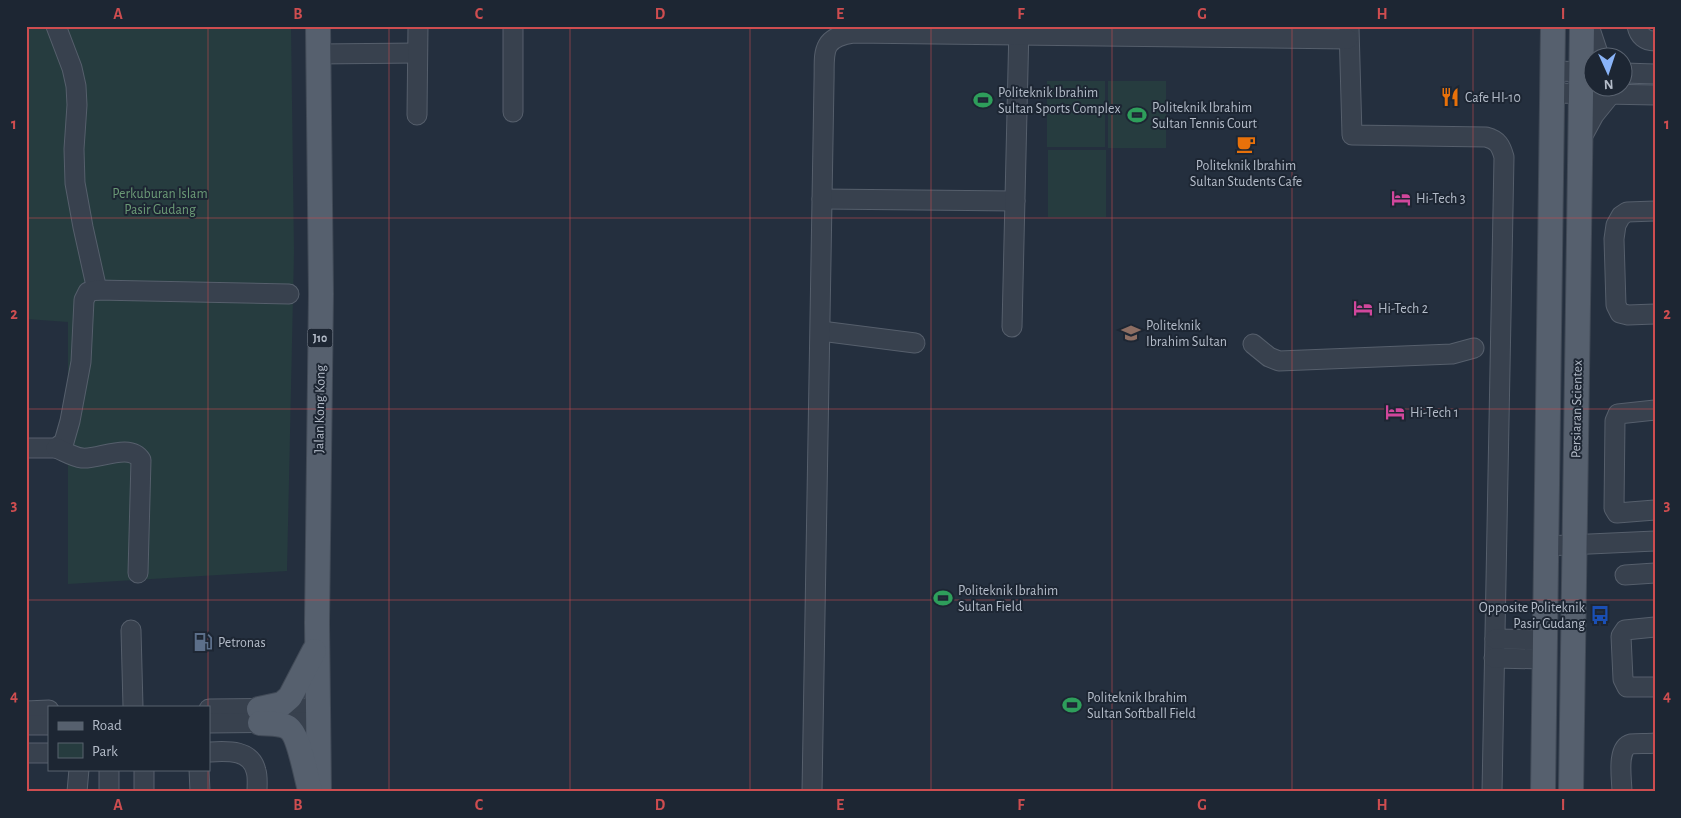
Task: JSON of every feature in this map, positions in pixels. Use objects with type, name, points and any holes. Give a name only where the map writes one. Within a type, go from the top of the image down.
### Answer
[{"type":"main road","name":"Jalan Kong Kong","points":[[318,26],[321,294],[317,645],[319,792]]},
{"type":"main road","name":"Persiaran Scientex","points":[[1543,792],[1553,26]]},
{"type":"main road","name":"Persiaran Scientex","points":[[1582,26],[1584,61]]},
{"type":"main road","name":"Persiaran Scientex","points":[[1571,792],[1580,139],[1584,91]]},
{"type":"main road","points":[[259,716],[282,704],[290,697],[317,645]]},
{"type":"main road","points":[[259,716],[286,726],[295,735],[310,792]]},
{"type":"street","points":[[56,26],[72,68],[76,86],[75,183],[97,290]]},
{"type":"street","points":[[417,114],[418,26]]},
{"type":"street","points":[[513,26],[513,112]]},
{"type":"street","points":[[1589,26],[1596,48]]},
{"type":"street","points":[[1637,26],[1640,34],[1645,39],[1655,41]]},
{"type":"street","points":[[1012,327],[1019,31]]},
{"type":"street","points":[[812,792],[826,47],[831,40],[839,35],[853,33],[1019,31],[1348,33],[1352,135],[1486,137],[1495,139],[1501,146],[1504,157],[1492,792]]},
{"type":"street","points":[[318,54],[418,53]]},
{"type":"street","points":[[1634,72],[1655,74]]},
{"type":"street","points":[[1552,82],[1584,79]]},
{"type":"street","points":[[1634,95],[1655,95]]},
{"type":"street","points":[[1580,139],[1594,115],[1608,98]]},
{"type":"street","points":[[822,199],[1015,202]]},
{"type":"street","points":[[1655,211],[1627,212],[1621,216],[1616,225],[1614,239],[1616,304],[1620,313],[1628,315],[1655,314]]},
{"type":"street","points":[[56,448],[64,442],[73,404],[81,362],[84,300],[88,292],[97,290],[289,294]]},
{"type":"street","points":[[821,331],[915,343]]},
{"type":"street","points":[[1254,344],[1270,357],[1279,361],[1452,354],[1474,348]]},
{"type":"street","points":[[1655,410],[1618,414],[1616,421],[1614,501],[1614,508],[1617,512],[1655,510]]},
{"type":"street","points":[[26,448],[56,448],[83,458],[123,452],[132,452],[138,455],[141,460],[138,573]]},
{"type":"street","points":[[1546,546],[1655,540]]},
{"type":"street","points":[[1625,575],[1655,573]]},
{"type":"street","points":[[1655,627],[1625,630],[1621,636],[1623,679],[1627,687],[1655,687]]},
{"type":"street","points":[[131,630],[133,706]]},
{"type":"street","points":[[1495,649],[1545,650]]},
{"type":"street","points":[[210,709],[259,716]]},
{"type":"street","points":[[26,711],[48,710]]},
{"type":"street","points":[[210,724],[259,716],[317,715]]},
{"type":"street","points":[[26,725],[48,725]]},
{"type":"street","points":[[1622,792],[1621,753],[1625,747],[1631,744],[1655,743]]},
{"type":"street","points":[[26,752],[48,753]]},
{"type":"street","points":[[210,752],[234,752],[246,755],[253,763],[257,772],[257,792]]},
{"type":"street","points":[[77,792],[79,770]]},
{"type":"street","points":[[109,770],[109,792]]},
{"type":"street","points":[[144,770],[144,792]]},
{"type":"street","points":[[199,770],[200,792]]},
{"type":"green space","name":"Perkuburan Islam Pasir Gudang","points":[[26,26],[291,26],[294,252],[287,571],[68,584],[68,322],[26,319]]},
{"type":"green space","points":[[1047,81],[1105,81],[1105,147],[1047,147]]},
{"type":"green space","name":"Politeknik Ibrahim Sultan Tennis Court","points":[[1108,81],[1166,81],[1166,148],[1108,148]]},
{"type":"green space","points":[[1048,150],[1106,150],[1106,217],[1048,217]]},
{"type":"place","name":"Cafe HI-10","points":[[1450,97]]},
{"type":"place","name":"Politeknik Ibrahim Sultan Sports Complex","points":[[983,100]]},
{"type":"place","name":"Politeknik Ibrahim Sultan Tennis Court","points":[[1137,115]]},
{"type":"place","name":"Politeknik Ibrahim Sultan Students Cafe","points":[[1246,144]]},
{"type":"place","name":"Hi-Tech 3","points":[[1401,198]]},
{"type":"place","name":"Hi-Tech 2","points":[[1363,308]]},
{"type":"place","name":"Politeknik Ibrahim Sultan","points":[[1131,333]]},
{"type":"place","name":"Hi-Tech 1","points":[[1395,412]]},
{"type":"place","name":"Politeknik Ibrahim Sultan Field","points":[[943,598]]},
{"type":"place","name":"Opposite Politeknik Pasir Gudang","points":[[1600,615]]},
{"type":"place","name":"Petronas","points":[[203,642]]},
{"type":"place","name":"Politeknik Ibrahim Sultan Softball Field","points":[[1072,705]]}]
